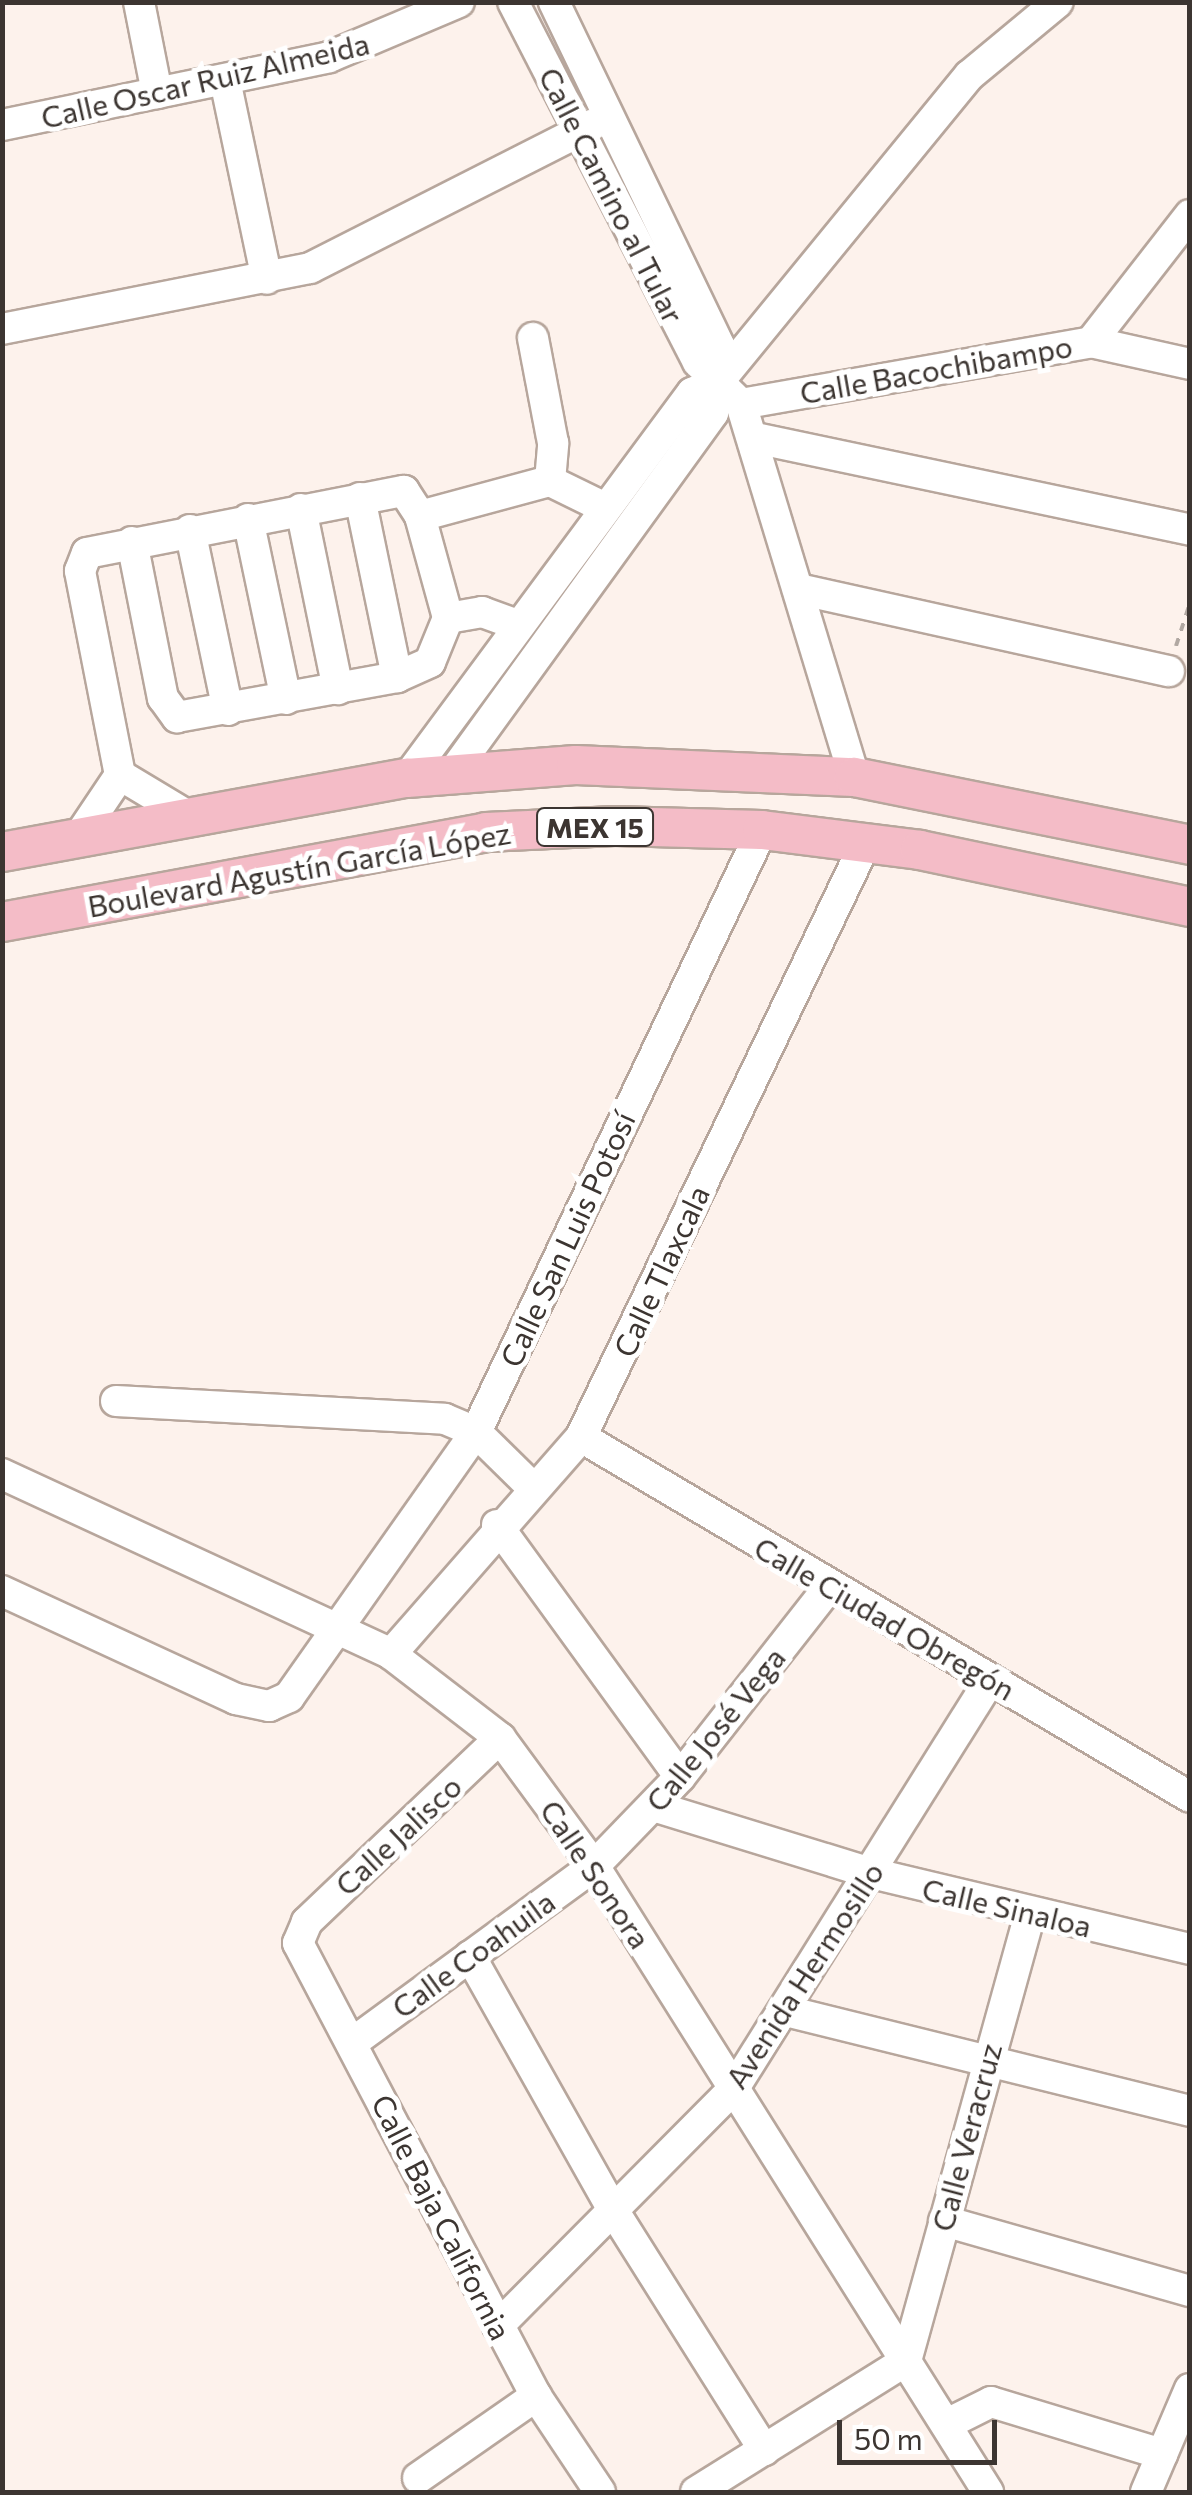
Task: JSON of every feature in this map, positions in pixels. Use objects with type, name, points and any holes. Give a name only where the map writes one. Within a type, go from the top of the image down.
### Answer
[{"type":"main road","name":"Boulevard Agustín García López","points":[[2,852],[407,778],[712,766],[854,778],[1190,846]]},
{"type":"main road","name":"Boulevard Agustín García López","points":[[2,922],[486,832],[762,830],[865,844],[1190,907]]},
{"type":"street","points":[[138,2],[156,94]]},
{"type":"street","name":"Calle Oscar Ruiz Almeida","points":[[2,126],[226,80],[368,45],[459,2]]},
{"type":"street","name":"Calle Camino al Tular","points":[[513,2],[698,362],[741,404],[755,438],[854,778]]},
{"type":"street","name":"Calle Camino al Tular","points":[[554,2],[719,345],[720,380]]},
{"type":"street","points":[[407,778],[594,519],[692,393],[720,380],[970,75],[1058,2]]},
{"type":"street","points":[[226,80],[267,279]]},
{"type":"street","points":[[2,329],[267,279],[330,261],[609,116]]},
{"type":"street","points":[[1092,342],[1190,216]]},
{"type":"street","points":[[533,338],[554,442],[550,481]]},
{"type":"street","name":"Calle Bacochibampo","points":[[741,404],[1092,342],[1190,364]]},
{"type":"street","points":[[452,775],[610,550],[713,413],[720,380]]},
{"type":"street","points":[[755,438],[1190,530]]},
{"type":"street","points":[[550,481],[594,519],[610,550]]},
{"type":"street","points":[[420,516],[550,481]]},
{"type":"street","points":[[77,838],[120,774],[79,565],[87,553],[132,542],[301,508],[404,491],[420,516],[448,618],[437,654],[397,677],[183,718],[167,710],[132,542]]},
{"type":"street","points":[[360,498],[397,677]]},
{"type":"street","points":[[301,508],[338,689]]},
{"type":"street","points":[[248,519],[286,699]]},
{"type":"street","points":[[190,530],[228,710]]},
{"type":"street","points":[[798,589],[1169,671]]},
{"type":"street","points":[[448,618],[482,612],[518,625]]},
{"type":"street","points":[[120,774],[190,817]]},
{"type":"street","name":"Calle San Luis Potosí","points":[[2,1590],[269,1706],[299,1687],[334,1625],[476,1432],[762,830]]},
{"type":"street","name":"Calle Tlaxcala","points":[[390,1654],[531,1486],[581,1438],[865,844]]},
{"type":"street","points":[[116,1401],[255,1402],[445,1419],[476,1432],[531,1486]]},
{"type":"street","name":"Calle Ciudad Obregón","points":[[581,1438],[1190,1797]]},
{"type":"street","name":"Calle Sonora","points":[[2,1474],[390,1654],[500,1738],[594,1866],[988,2492]]},
{"type":"street","points":[[497,1525],[680,1777]]},
{"type":"street","name":"Calle José Vega","points":[[594,1866],[680,1777],[830,1586]]},
{"type":"street","name":"Avenida Hermosillo","points":[[498,2326],[734,2088],[786,2011],[990,1680]]},
{"type":"street","name":"Calle Jalisco","points":[[299,1935],[500,1738]]},
{"type":"street","name":"Calle Sinaloa","points":[[654,1806],[871,1874],[1030,1914],[1190,1948]]},
{"type":"street","name":"Calle Coahuila","points":[[352,2043],[594,1866]]},
{"type":"street","name":"Calle Veracruz","points":[[906,2361],[983,2064],[1030,1914]]},
{"type":"street","name":"Calle Baja California","points":[[299,1935],[498,2326],[536,2396],[600,2492]]},
{"type":"street","points":[[470,1956],[613,2210],[764,2450]]},
{"type":"street","points":[[786,2011],[983,2064],[1190,2110]]},
{"type":"street","points":[[944,2221],[1190,2291]]},
{"type":"street","points":[[696,2492],[906,2361]]},
{"type":"street","points":[[1146,2492],[1190,2389]]},
{"type":"street","points":[[418,2478],[536,2396]]},
{"type":"street","points":[[947,2424],[990,2402],[1162,2454]]},
{"type":"path","points":[[1169,671],[1190,603]]}]
